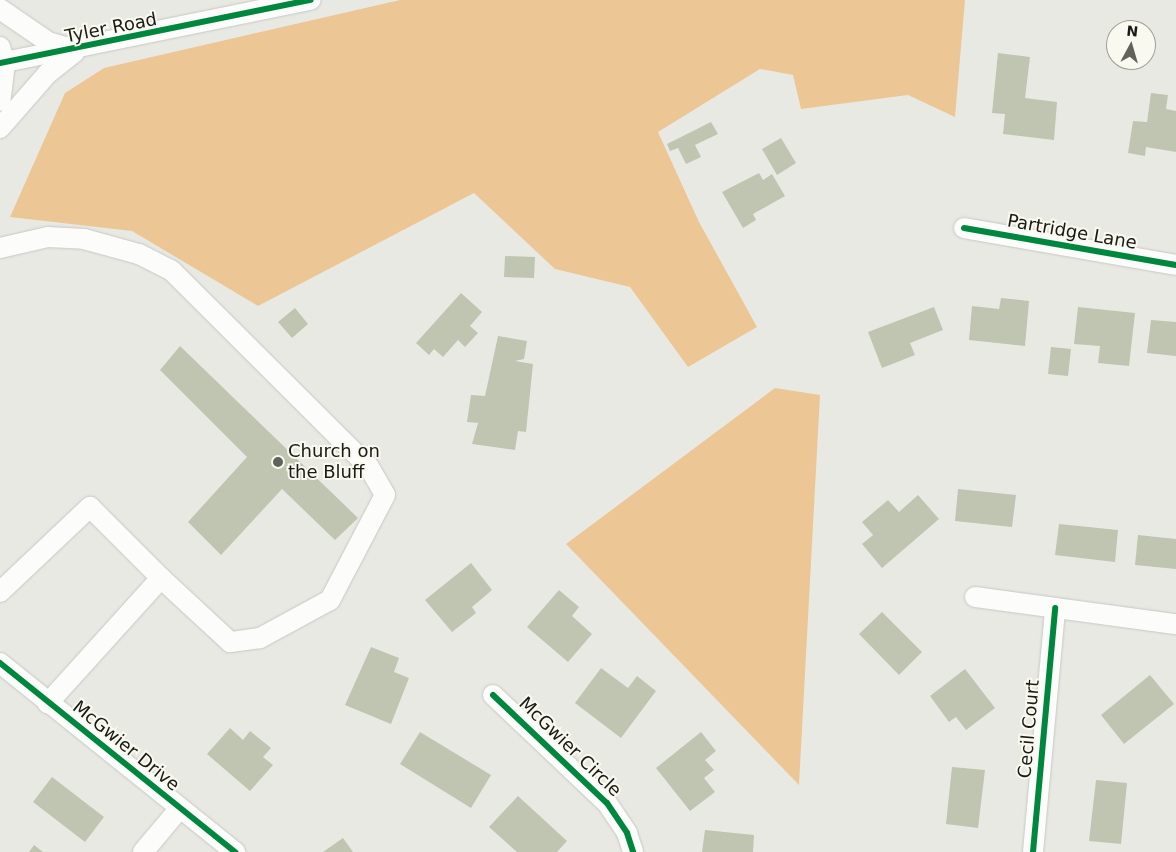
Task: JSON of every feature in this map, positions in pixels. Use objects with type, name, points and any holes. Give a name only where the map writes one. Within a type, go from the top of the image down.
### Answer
[{"type":"street","name":"Tyler Road","points":[[2,58],[77,50],[247,7],[311,0]]},
{"type":"street","points":[[0,9],[48,42],[77,50]]},
{"type":"street","points":[[0,128],[48,73],[77,50]]},
{"type":"street","points":[[0,101],[2,58]]},
{"type":"street","name":"Partridge Lane","points":[[964,228],[1176,265]]},
{"type":"street","points":[[0,248],[48,237],[84,239],[139,254],[170,270],[369,467],[385,495],[330,600],[260,638],[230,642],[161,578],[90,507],[0,592]]},
{"type":"street","points":[[48,703],[161,578]]},
{"type":"street","points":[[975,597],[1176,624]]},
{"type":"street","name":"Cecil Court","points":[[1033,852],[1055,608]]},
{"type":"street","name":"McGwier Drive","points":[[0,663],[235,852]]},
{"type":"street","name":"McGwier Circle","points":[[493,695],[607,803],[633,852]]},
{"type":"street","points":[[143,852],[180,808]]},
{"type":"shaded area","points":[[400,0],[965,0],[955,117],[908,95],[801,109],[793,75],[760,69],[658,132],[699,222],[757,327],[688,367],[630,287],[555,269],[474,193],[258,306],[132,231],[10,217],[65,93],[104,68]]},
{"type":"shaded area","points":[[775,388],[820,395],[799,785],[566,544]]},
{"type":"building","points":[[998,53],[1030,57],[1025,98],[1057,102],[1054,140],[1003,134],[1005,114],[992,113]]},
{"type":"building","points":[[1151,93],[1168,95],[1166,109],[1176,111],[1176,152],[1146,147],[1145,156],[1128,153],[1133,121],[1147,122]]},
{"type":"building","points":[[711,122],[718,134],[695,145],[701,157],[686,164],[678,148],[670,151],[667,144]]},
{"type":"building","points":[[781,138],[796,163],[777,175],[762,149]]},
{"type":"building","points":[[759,173],[763,180],[772,174],[785,196],[753,214],[756,220],[743,228],[722,192]]},
{"type":"building","points":[[505,256],[535,257],[534,278],[504,277]]},
{"type":"building","points":[[461,293],[482,312],[470,326],[478,333],[465,347],[458,340],[443,357],[434,349],[429,355],[416,343]]},
{"type":"building","points":[[1001,298],[1029,301],[1025,346],[969,340],[972,306],[999,309]]},
{"type":"building","points":[[934,307],[943,330],[910,343],[915,355],[882,368],[868,332]]},
{"type":"building","points":[[1078,307],[1135,313],[1129,366],[1098,363],[1100,346],[1074,344]]},
{"type":"building","points":[[295,308],[308,324],[292,338],[278,322]]},
{"type":"building","points":[[1151,320],[1176,322],[1176,356],[1147,353]]},
{"type":"building","points":[[498,336],[527,341],[524,359],[515,361],[533,364],[526,432],[518,431],[515,450],[472,444],[478,423],[467,422],[471,395],[485,396]]},
{"type":"building","points":[[180,346],[358,518],[335,540],[282,489],[221,555],[188,522],[247,457],[160,370]]},
{"type":"building","points":[[1051,347],[1071,349],[1068,376],[1048,374]]},
{"type":"building","points":[[958,489],[1016,495],[1012,527],[955,521]]},
{"type":"building","points":[[918,495],[939,519],[882,568],[862,544],[873,535],[862,522],[888,500],[899,512]]},
{"type":"building","points":[[1059,524],[1118,530],[1115,562],[1055,555]]},
{"type":"building","points":[[1138,535],[1176,539],[1176,569],[1135,565]]},
{"type":"building","points":[[471,563],[492,590],[472,607],[476,613],[452,632],[425,600]]},
{"type":"building","points":[[559,590],[579,607],[572,616],[592,634],[568,662],[527,627]]},
{"type":"building","points":[[882,612],[922,652],[899,675],[859,634]]},
{"type":"building","points":[[371,647],[399,658],[394,672],[409,678],[391,724],[345,705]]},
{"type":"building","points":[[601,668],[628,688],[637,676],[656,691],[621,738],[575,703]]},
{"type":"building","points":[[965,669],[995,708],[966,730],[956,717],[949,722],[930,696]]},
{"type":"building","points":[[1150,675],[1174,704],[1124,744],[1101,715]]},
{"type":"building","points":[[230,728],[243,740],[250,731],[271,748],[263,757],[273,765],[250,791],[207,754]]},
{"type":"building","points":[[420,732],[491,775],[471,808],[400,764]]},
{"type":"building","points":[[701,732],[716,751],[705,760],[714,770],[704,778],[715,792],[690,811],[656,768]]},
{"type":"building","points":[[952,767],[985,770],[978,828],[946,824]]},
{"type":"building","points":[[52,777],[104,817],[85,842],[33,802]]},
{"type":"building","points":[[1096,780],[1127,783],[1121,844],[1089,841]]},
{"type":"building","points":[[518,796],[567,841],[557,852],[517,852],[489,827]]},
{"type":"building","points":[[705,830],[754,835],[753,852],[702,852]]},
{"type":"building","points":[[343,838],[353,852],[323,852]]},
{"type":"building","points":[[34,845],[43,852],[29,852]]},
{"type":"cycle path","points":[[0,63],[311,0]]},
{"type":"cycle path","points":[[964,228],[1176,265]]},
{"type":"cycle path","points":[[1033,852],[1055,608]]},
{"type":"cycle path","points":[[0,663],[235,852]]},
{"type":"cycle path","points":[[493,695],[607,803],[627,833],[633,852]]},
{"type":"place","name":"Church on the Bluff","points":[[278,462]]}]
